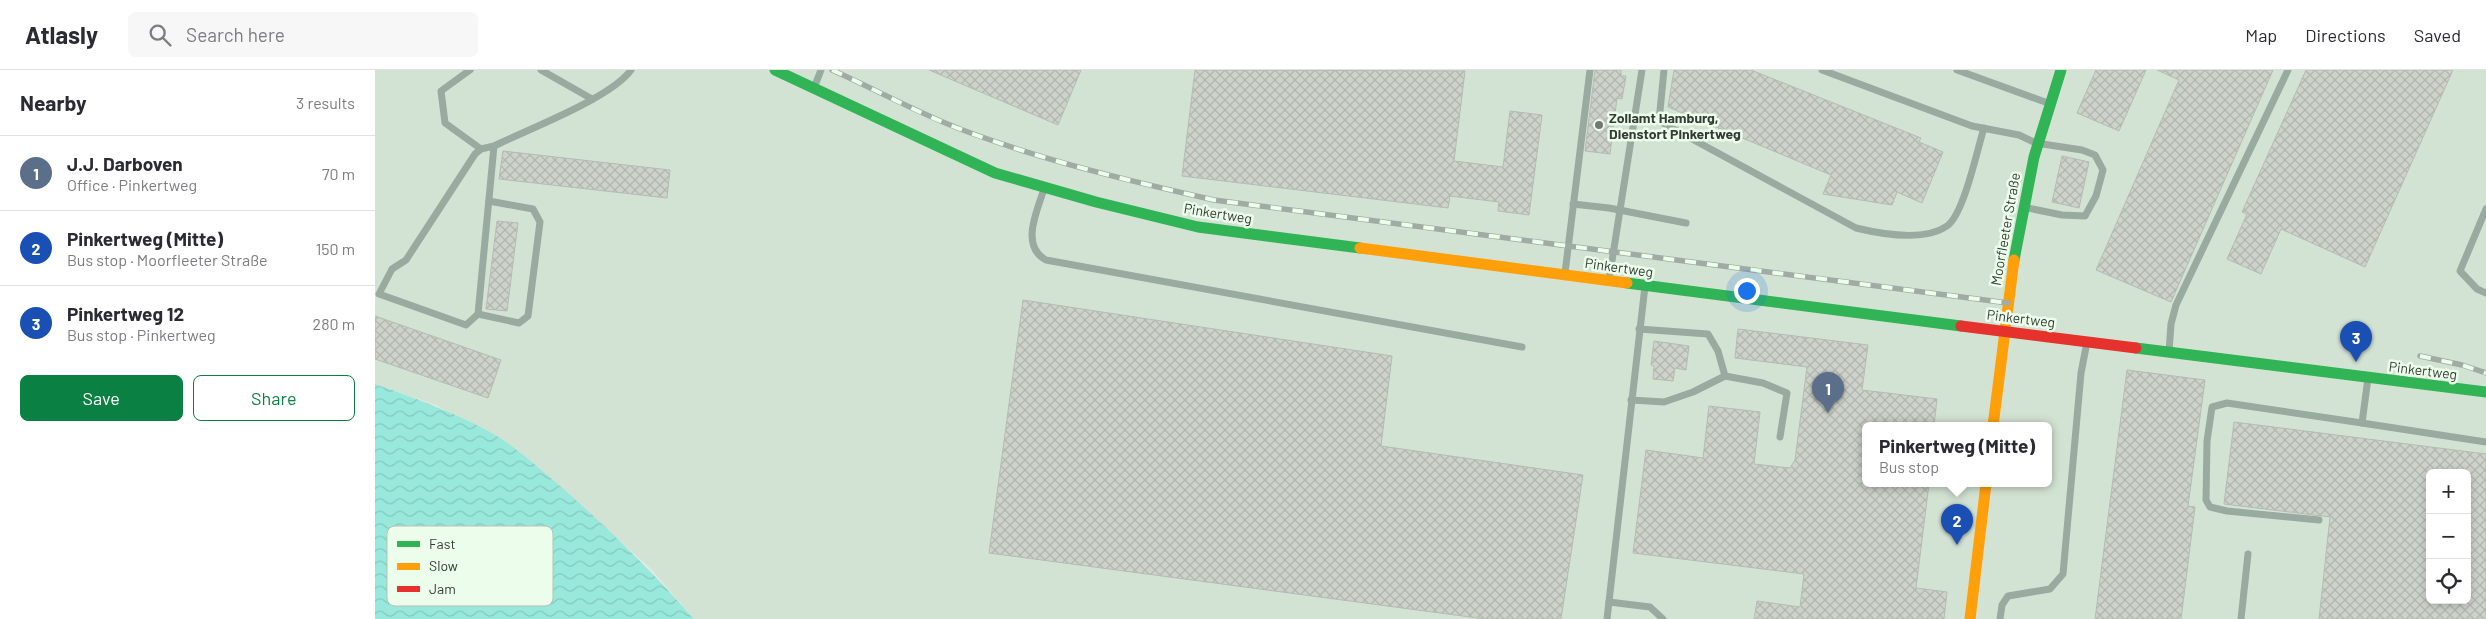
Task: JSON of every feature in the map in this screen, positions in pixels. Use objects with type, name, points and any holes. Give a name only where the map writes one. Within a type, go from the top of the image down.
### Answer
[{"type":"street","name":"Pinkertweg","points":[[775,70],[995,173],[1198,227],[1645,286],[2486,392]]},
{"type":"street","name":"Moorfleeter Straße","points":[[1993,422],[2003,331],[2023,208],[2036,143],[2061,70]]},
{"type":"street","points":[[1970,619],[1986,487]]},
{"type":"lane","points":[[471,70],[441,91],[445,123],[481,149]]},
{"type":"lane","points":[[541,70],[592,99]]},
{"type":"lane","points":[[494,146],[478,314],[466,325],[379,294],[392,269],[406,260],[470,161],[481,149],[494,146],[592,99],[615,86],[631,70]]},
{"type":"lane","points":[[814,88],[821,70]]},
{"type":"lane","points":[[1565,275],[1589,70]]},
{"type":"lane","points":[[1609,281],[1642,70]]},
{"type":"lane","points":[[1664,70],[1659,121],[1856,228],[1882,234],[1929,234],[1949,225],[1962,204],[1983,128]]},
{"type":"lane","points":[[1822,70],[1964,124],[2019,135],[2036,143],[2081,150],[2095,155],[2103,170],[2102,177],[2096,196],[2085,216],[2062,215],[2023,208]]},
{"type":"lane","points":[[1957,70],[2048,104]]},
{"type":"lane","points":[[2169,352],[2171,324],[2177,305],[2289,70]]},
{"type":"lane","points":[[1045,187],[1033,226],[1032,237],[1033,247],[1038,256],[1047,260],[1522,347]]},
{"type":"lane","points":[[478,314],[519,323],[528,316],[539,222],[533,209],[489,201]]},
{"type":"lane","points":[[1573,204],[1621,210],[1686,223]]},
{"type":"lane","points":[[2486,209],[2460,270],[2477,289],[2486,293]]},
{"type":"lane","points":[[1607,619],[1645,286]]},
{"type":"lane","points":[[1639,328],[1708,334],[1718,351],[1725,376]]},
{"type":"lane","points":[[2000,619],[2002,605],[2008,596],[2050,589],[2063,574],[2081,373],[2087,342]]},
{"type":"lane","points":[[1631,400],[1664,402],[1693,392],[1725,376],[1763,383],[1787,393],[1780,437]]},
{"type":"lane","points":[[2362,423],[2368,378]]},
{"type":"lane","points":[[2319,520],[2227,511],[2210,507],[2206,500],[2207,460],[2212,407],[2227,403],[2486,442]]},
{"type":"lane","points":[[2241,619],[2248,554]]},
{"type":"lane","points":[[1609,602],[1650,607],[1663,619]]},
{"type":"shaded area","points":[[375,70],[2486,70],[2486,619],[694,619],[651,569],[539,468],[436,405],[375,384]]},
{"type":"water","points":[[375,384],[462,418],[490,432],[517,450],[612,533],[694,619],[375,619]]},
{"type":"building","points":[[929,70],[1081,70],[1058,125]]},
{"type":"building","points":[[1195,70],[1465,71],[1454,161],[1503,167],[1510,111],[1542,115],[1529,215],[1498,211],[1499,202],[1450,196],[1448,208],[1182,176]]},
{"type":"building","name":"Zollamt Hamburg, Dienstort Pinkertweg","points":[[1595,70],[1621,70],[1621,76],[1626,76],[1622,99],[1617,98],[1610,154],[1585,151]]},
{"type":"building","points":[[1674,70],[1751,70],[1921,138],[1919,142],[1943,152],[1922,203],[1897,192],[1892,205],[1823,194],[1831,175],[1668,107]]},
{"type":"building","points":[[2096,70],[2146,70],[2119,131],[2077,113]]},
{"type":"building","points":[[2157,70],[2273,70],[2171,302],[2096,270],[2179,80]]},
{"type":"building","points":[[2306,70],[2453,70],[2365,267],[2281,229],[2261,274],[2227,259],[2247,214],[2242,212]]},
{"type":"building","points":[[503,151],[670,170],[667,198],[499,179]]},
{"type":"building","points":[[2062,156],[2089,162],[2079,208],[2052,202]]},
{"type":"building","points":[[497,221],[518,223],[507,311],[486,309]]},
{"type":"building","points":[[1023,300],[1392,356],[1381,446],[1583,475],[1561,619],[1485,619],[989,553]]},
{"type":"building","points":[[375,316],[501,360],[488,398],[375,359]]},
{"type":"building","points":[[1738,329],[1868,345],[1862,390],[1937,399],[1934,422],[1862,422],[1862,487],[1929,487],[1916,588],[1947,592],[1944,619],[1754,619],[1757,601],[1800,607],[1804,574],[1633,553],[1646,450],[1703,458],[1709,406],[1760,412],[1754,464],[1790,468],[1795,460],[1807,367],[1735,358]]},
{"type":"building","points":[[1654,341],[1689,346],[1686,370],[1675,368],[1673,381],[1653,379],[1654,366],[1651,365]]},
{"type":"building","points":[[2127,370],[2205,380],[2188,506],[2195,507],[2181,619],[2095,619]]},
{"type":"building","points":[[2234,422],[2486,454],[2486,619],[2319,619],[2330,517],[2224,504]]},
{"type":"railway","points":[[832,70],[933,118],[998,143],[1090,170],[1214,200],[2008,303]]},
{"type":"railway","points":[[2420,356],[2462,365],[2486,373]]},
{"type":"traffic: fast","points":[[775,70],[995,173],[1096,202],[1198,227],[1360,248]]},
{"type":"traffic: fast","points":[[2014,260],[2034,157],[2061,70]]},
{"type":"traffic: fast","points":[[1627,283],[1961,326]]},
{"type":"traffic: fast","points":[[2136,348],[2486,392]]},
{"type":"traffic: slow","points":[[1360,248],[1627,283]]},
{"type":"traffic: slow","points":[[1994,422],[2014,260]]},
{"type":"traffic: slow","points":[[1970,619],[1986,487]]},
{"type":"traffic: jam","points":[[1961,326],[2136,348]]},
{"type":"place","name":"Zollamt Hamburg, Dienstort Pinkertweg","points":[[1599,125]]},
{"type":"place","name":"Pinkertweg 12","points":[[2356,362]]},
{"type":"place","name":"J.J. Darboven","points":[[1828,413]]},
{"type":"place","name":"Pinkertweg (Mitte)","points":[[1957,545]]}]
